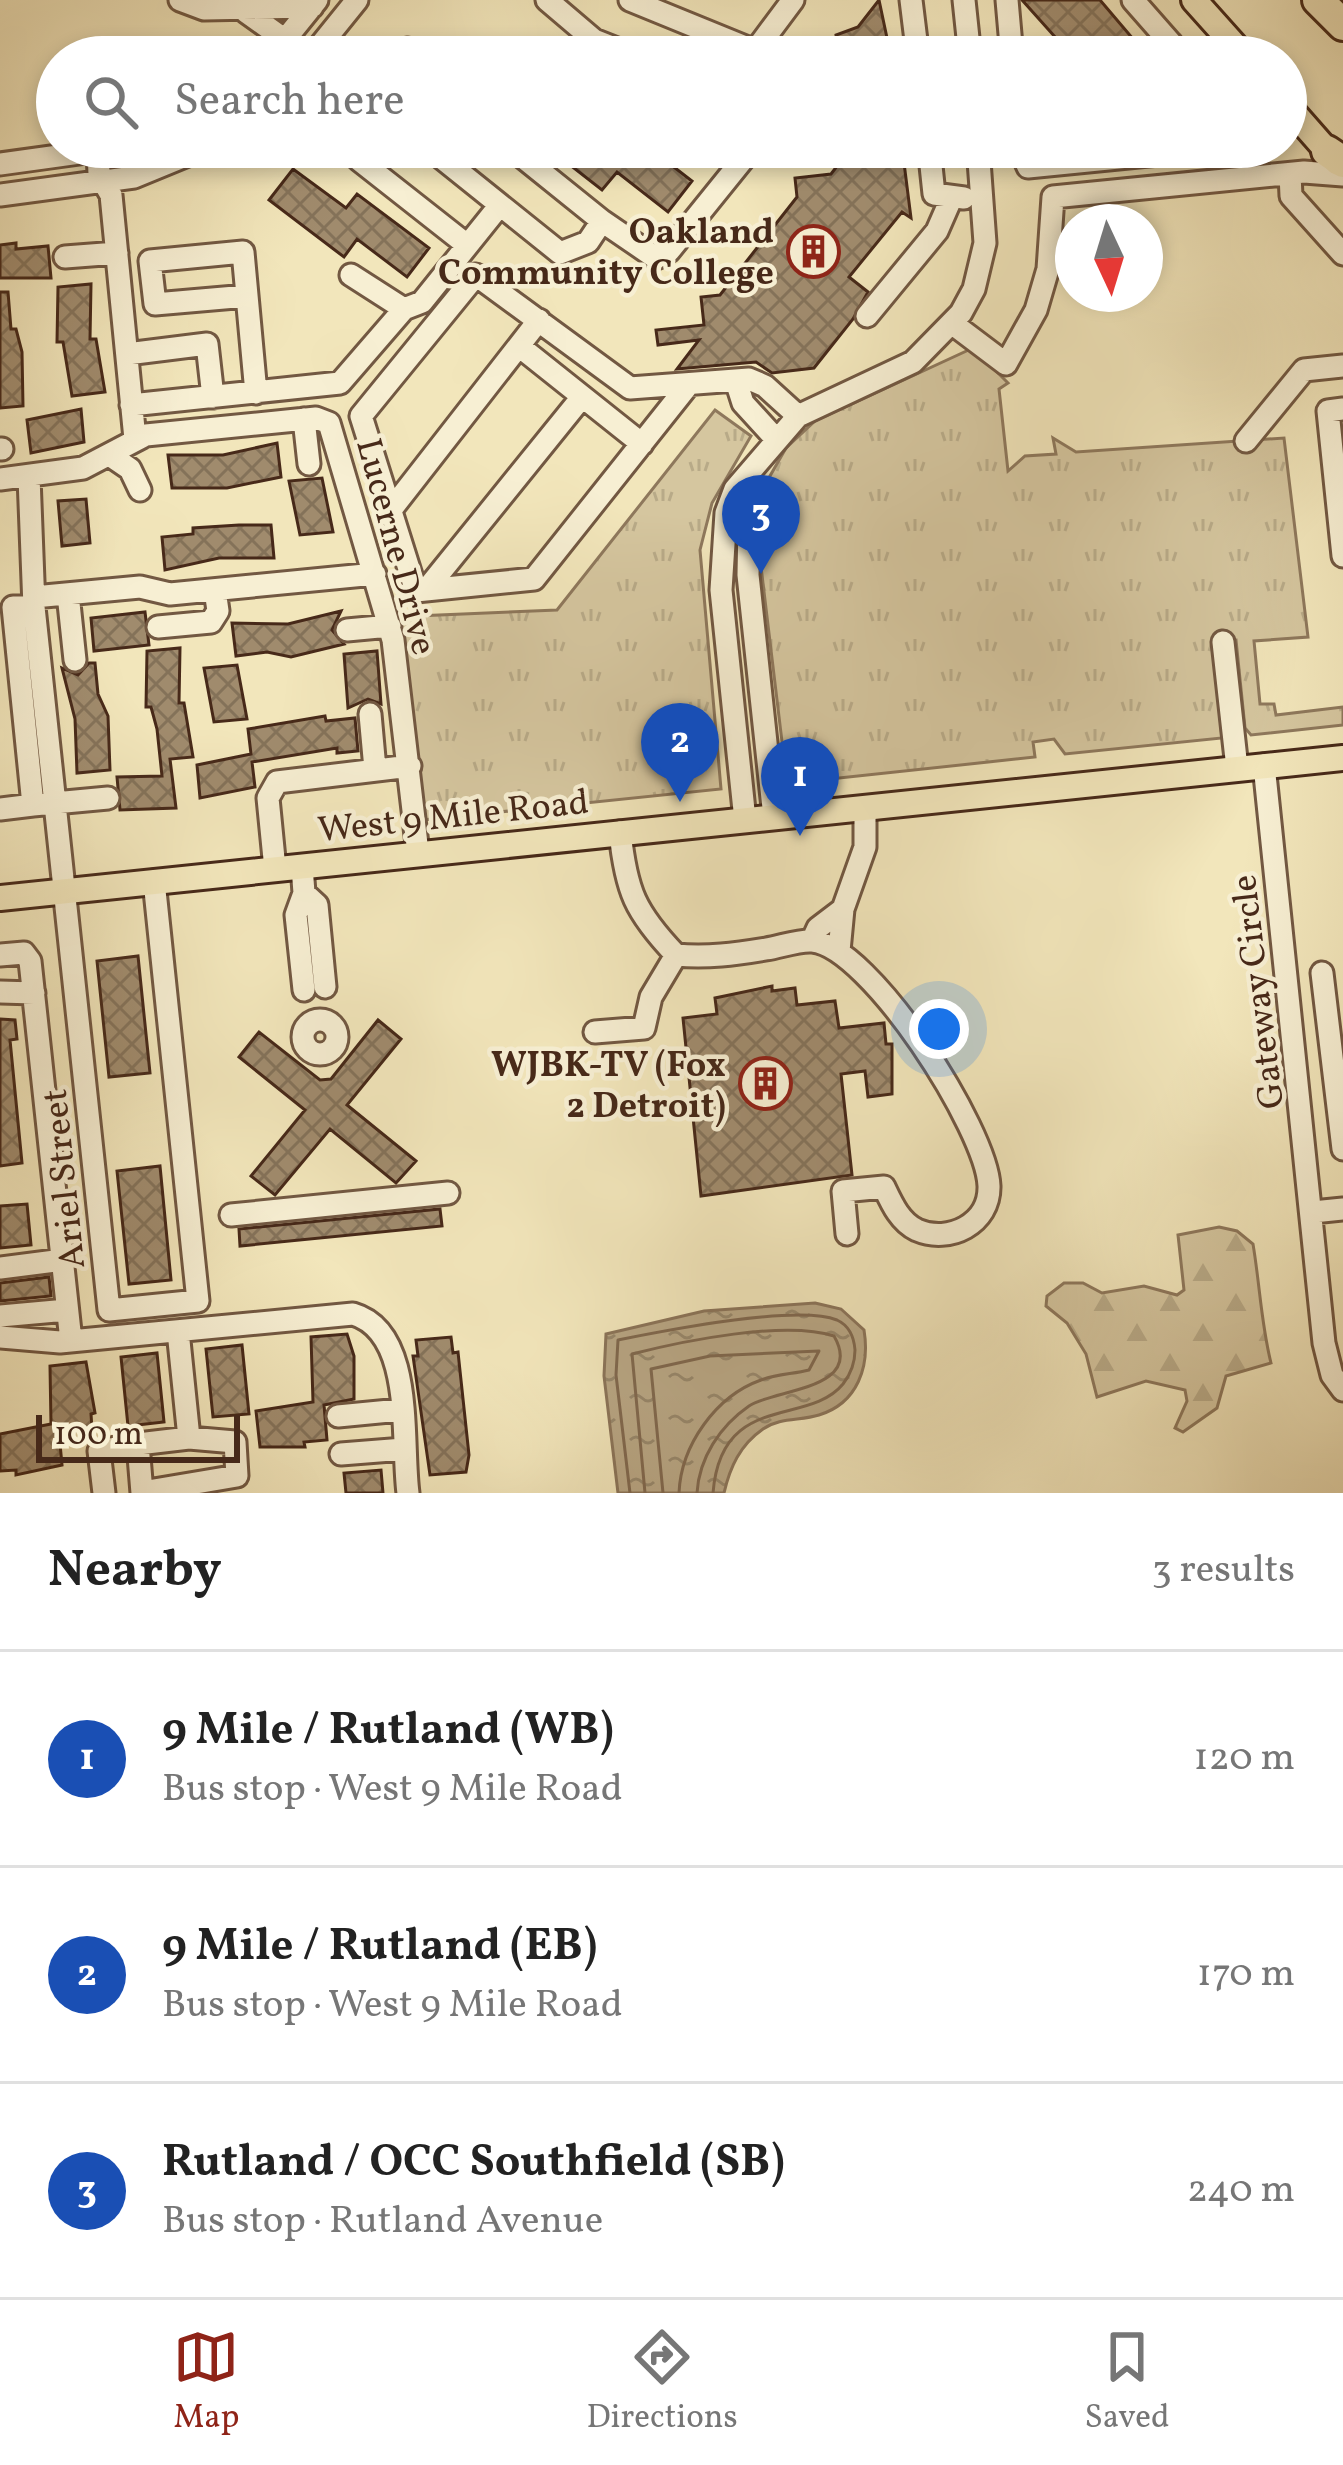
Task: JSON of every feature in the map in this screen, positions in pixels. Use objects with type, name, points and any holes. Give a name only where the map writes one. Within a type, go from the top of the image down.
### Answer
[{"type":"highway","points":[[1318,0],[1343,25]]},
{"type":"main road","points":[[1194,0],[1226,36]]},
{"type":"main road","name":"West 9 Mile Road","points":[[0,898],[1343,758]]},
{"type":"street","points":[[181,0],[204,8],[242,10],[314,3]]},
{"type":"street","points":[[327,36],[357,0]]},
{"type":"street","points":[[547,0],[577,36]]},
{"type":"street","points":[[630,0],[719,36]]},
{"type":"street","points":[[683,0],[697,27]]},
{"type":"street","points":[[766,36],[793,0]]},
{"type":"street","points":[[911,0],[915,36]]},
{"type":"street","points":[[964,0],[968,36]]},
{"type":"street","points":[[1006,0],[1010,36]]},
{"type":"street","points":[[1133,0],[1165,36]]},
{"type":"street","points":[[288,36],[314,3]]},
{"type":"street","points":[[242,10],[266,36]]},
{"type":"street","points":[[36,161],[0,167],[0,193],[107,183],[149,168]]},
{"type":"street","points":[[1323,162],[1291,196],[1343,254]]},
{"type":"street","points":[[0,479],[83,468],[135,439],[117,253],[107,183],[99,168]]},
{"type":"street","points":[[369,168],[467,245]]},
{"type":"street","points":[[467,168],[500,205],[560,253],[589,242],[602,221]]},
{"type":"street","points":[[536,168],[649,257],[662,256],[735,168]]},
{"type":"street","points":[[931,168],[934,194],[950,199],[982,196]]},
{"type":"street","points":[[745,820],[721,590],[726,513],[735,489],[798,416],[913,362],[953,324],[974,290],[982,260],[980,168]]},
{"type":"street","points":[[953,324],[1006,364],[1036,310],[1048,269],[1053,197],[1277,168]]},
{"type":"street","points":[[867,316],[937,231],[950,199]]},
{"type":"street","points":[[131,405],[340,383],[404,310],[422,302],[500,205]]},
{"type":"street","points":[[240,296],[155,304],[151,261],[243,252],[240,296],[250,394]]},
{"type":"street","points":[[65,257],[117,253]]},
{"type":"street","points":[[351,275],[404,310]]},
{"type":"street","points":[[689,384],[534,579],[416,591],[361,416],[476,275],[630,388],[736,380],[765,386],[798,416]]},
{"type":"street","points":[[391,511],[539,320]]},
{"type":"street","points":[[127,354],[207,344],[213,397]]},
{"type":"street","points":[[519,346],[642,443]]},
{"type":"street","points":[[1246,441],[1304,370],[1343,366]]},
{"type":"street","points":[[736,380],[743,403],[775,438]]},
{"type":"street","points":[[426,590],[582,397]]},
{"type":"street","points":[[1343,409],[1328,411],[1343,556]]},
{"type":"street","points":[[304,419],[309,464]]},
{"type":"street","name":"Lucerne Drive","points":[[135,439],[304,419],[324,419],[332,430],[390,626],[418,853]]},
{"type":"street","points":[[111,456],[130,469],[140,490]]},
{"type":"street","points":[[750,475],[749,588],[774,817]]},
{"type":"street","points":[[29,477],[34,602],[31,679],[44,804],[63,891]]},
{"type":"street","points":[[31,679],[9,655],[13,607],[68,593],[140,587],[170,594],[375,574]]},
{"type":"street","points":[[721,590],[749,588]]},
{"type":"street","points":[[158,627],[211,622],[218,611],[215,590]]},
{"type":"street","points":[[68,593],[75,660]]},
{"type":"street","points":[[347,630],[390,626]]},
{"type":"street","points":[[1223,642],[1237,768]]},
{"type":"street","points":[[728,652],[756,649]]},
{"type":"street","points":[[370,713],[375,769]]},
{"type":"street","name":"Gateway Circle","points":[[1264,765],[1326,1355],[1343,1390]]},
{"type":"street","points":[[275,868],[270,789],[288,778],[410,766]]},
{"type":"street","points":[[0,808],[108,799]]},
{"type":"street","points":[[838,951],[843,910],[866,848],[865,807]]},
{"type":"street","points":[[620,832],[627,889],[641,916],[676,955],[714,958],[812,941],[838,951],[898,1011],[937,1065],[981,1155],[990,1188],[981,1214],[962,1231],[944,1236],[916,1229],[896,1212],[884,1187],[843,1191],[847,1234]]},
{"type":"street","points":[[302,866],[304,893],[316,905],[317,1020]]},
{"type":"street","name":"Ariel Street","points":[[63,891],[109,1310],[198,1301],[154,881]]},
{"type":"street","points":[[812,941],[818,928],[843,910]]},
{"type":"street","points":[[0,955],[27,956],[34,993],[71,1341]]},
{"type":"street","points":[[595,1032],[644,1028],[651,998],[676,955]]},
{"type":"street","points":[[1288,976],[1332,972],[1343,1149]]},
{"type":"street","points":[[0,992],[34,993]]},
{"type":"street","points":[[1302,1105],[1337,1101]]},
{"type":"street","points":[[231,1215],[448,1192]]},
{"type":"street","points":[[1313,1212],[1343,1209]]},
{"type":"street","points":[[0,1268],[63,1260]]},
{"type":"street","points":[[0,1316],[68,1310]]},
{"type":"street","points":[[0,1336],[71,1341],[353,1314],[382,1331],[396,1367],[408,1493]]},
{"type":"street","points":[[178,1331],[189,1438]]},
{"type":"street","points":[[338,1416],[400,1409]]},
{"type":"street","points":[[104,1493],[99,1450],[138,1444],[189,1438],[235,1442],[237,1476],[142,1492],[138,1444]]},
{"type":"street","points":[[341,1454],[404,1449]]},
{"type":"green space","points":[[973,348],[1008,383],[999,389],[1008,471],[1025,456],[1056,454],[1053,438],[1076,452],[1284,438],[1308,637],[1254,641],[1260,704],[1274,704],[1276,715],[1343,707],[1343,725],[1251,735],[1245,728],[1236,640],[1213,641],[1222,738],[1065,754],[1054,739],[1033,742],[1035,757],[802,782],[786,775],[759,550],[769,491],[766,483],[786,448],[815,421]]},
{"type":"green space","points":[[715,410],[751,436],[712,503],[700,550],[721,789],[422,820],[393,617],[557,610]]},
{"type":"green space","points":[[1219,1227],[1237,1231],[1253,1244],[1271,1363],[1226,1376],[1217,1408],[1183,1432],[1175,1428],[1187,1401],[1185,1390],[1146,1381],[1097,1397],[1086,1354],[1067,1323],[1046,1306],[1047,1296],[1064,1283],[1083,1283],[1102,1293],[1144,1286],[1177,1295],[1184,1290],[1178,1235]]},
{"type":"water","points":[[815,1303],[841,1309],[864,1330],[863,1370],[843,1402],[819,1415],[763,1429],[737,1457],[724,1493],[618,1493],[604,1376],[606,1334],[704,1311]]},
{"type":"building","points":[[879,0],[887,36],[836,36],[858,27]]},
{"type":"building","points":[[1022,0],[1100,0],[1131,36],[1054,36]]},
{"type":"building","points":[[574,168],[675,168],[692,181],[668,212],[617,172],[602,190]]},
{"type":"building","name":"Oakland Community College","points":[[836,168],[905,168],[911,218],[902,212],[849,277],[868,292],[853,319],[814,368],[772,373],[756,362],[677,369],[699,340],[658,345],[656,330],[704,325],[701,297],[720,295],[797,197],[795,178],[831,174]]},
{"type":"building","points":[[293,169],[346,208],[357,194],[429,248],[407,277],[357,239],[344,257],[269,200]]},
{"type":"building","points":[[16,243],[16,249],[48,246],[51,278],[0,278],[0,245]]},
{"type":"building","points":[[91,284],[90,339],[96,339],[105,392],[72,396],[63,342],[57,342],[58,287]]},
{"type":"building","points":[[0,292],[8,292],[11,329],[16,329],[22,352],[23,406],[0,408]]},
{"type":"building","points":[[81,409],[84,442],[31,453],[27,420]]},
{"type":"building","points":[[277,443],[281,477],[227,488],[172,488],[168,455],[223,455]]},
{"type":"building","points":[[322,478],[333,532],[300,535],[289,481]]},
{"type":"building","points":[[86,499],[90,543],[62,546],[58,501]]},
{"type":"building","points":[[271,525],[274,558],[219,558],[165,570],[162,537],[193,534],[193,528]]},
{"type":"building","points":[[341,611],[332,630],[344,644],[291,657],[267,652],[236,656],[232,623],[288,624]]},
{"type":"building","points":[[145,612],[149,645],[94,651],[91,618]]},
{"type":"building","points":[[180,648],[179,703],[184,703],[193,757],[170,759],[176,808],[120,810],[117,777],[162,776],[157,729],[151,707],[146,707],[147,651]]},
{"type":"building","points":[[377,651],[381,704],[368,699],[348,708],[344,654]]},
{"type":"building","points":[[95,663],[98,694],[108,716],[110,770],[77,773],[75,719],[62,668],[78,675]]},
{"type":"building","points":[[237,665],[247,719],[214,722],[204,668]]},
{"type":"building","points":[[325,716],[326,721],[355,718],[358,751],[337,753],[337,748],[252,762],[255,787],[200,798],[197,765],[251,754],[248,729]]},
{"type":"building","points":[[138,956],[150,1073],[109,1077],[97,961]]},
{"type":"building","name":"WJBK-TV (Fox 2 Detroit)","points":[[772,986],[772,991],[795,988],[797,1005],[835,1001],[839,1028],[884,1023],[886,1044],[892,1044],[892,1094],[868,1097],[865,1071],[841,1074],[852,1175],[701,1196],[683,1018],[717,1014],[715,998]]},
{"type":"building","points":[[0,1019],[15,1020],[17,1039],[10,1040],[22,1163],[0,1166]]},
{"type":"building","points":[[378,1020],[401,1039],[347,1105],[416,1161],[396,1183],[330,1129],[275,1195],[251,1176],[305,1110],[239,1057],[259,1032],[320,1080],[331,1079]]},
{"type":"building","points":[[160,1166],[171,1280],[129,1284],[117,1171]]},
{"type":"building","points":[[27,1204],[31,1245],[0,1248],[0,1206]]},
{"type":"building","points":[[440,1209],[442,1226],[240,1246],[239,1229]]},
{"type":"building","points":[[49,1277],[51,1296],[0,1301],[0,1283]]},
{"type":"building","points":[[347,1334],[354,1356],[354,1399],[324,1405],[327,1440],[304,1442],[305,1447],[260,1447],[256,1411],[313,1402],[311,1337]]},
{"type":"building","points":[[451,1337],[453,1353],[458,1352],[469,1455],[466,1472],[430,1475],[413,1356],[418,1356],[416,1340]]},
{"type":"building","points":[[242,1345],[249,1414],[213,1417],[206,1349]]},
{"type":"building","points":[[157,1353],[164,1422],[128,1426],[121,1357]]},
{"type":"building","points":[[86,1362],[95,1413],[91,1414],[92,1429],[59,1433],[62,1465],[16,1475],[16,1470],[0,1471],[0,1434],[51,1424],[50,1366]]},
{"type":"building","points":[[381,1470],[383,1493],[346,1493],[344,1473]]},
{"type":"place","name":"Oakland Community College","points":[[813,251]]},
{"type":"place","name":"Rutland / OCC Southfield (SB)","points":[[761,574]]},
{"type":"place","name":"9 Mile / Rutland (EB)","points":[[680,802]]},
{"type":"place","name":"9 Mile / Rutland (WB)","points":[[800,836]]},
{"type":"place","name":"WJBK-TV (Fox 2 Detroit)","points":[[765,1084]]}]
